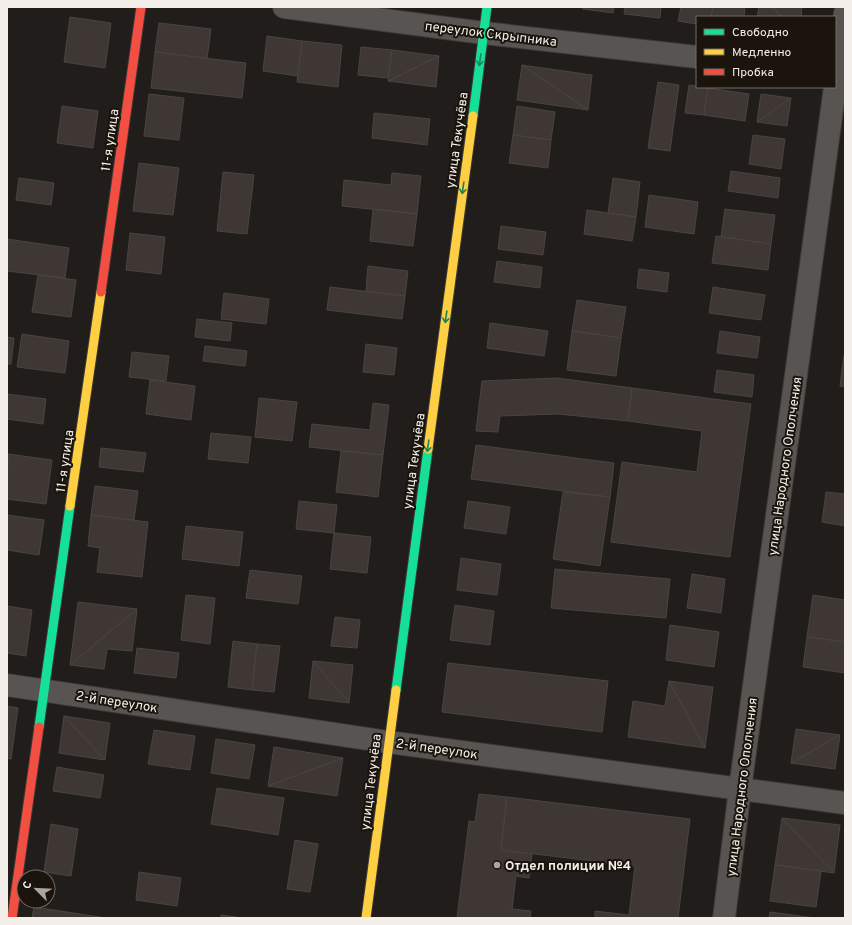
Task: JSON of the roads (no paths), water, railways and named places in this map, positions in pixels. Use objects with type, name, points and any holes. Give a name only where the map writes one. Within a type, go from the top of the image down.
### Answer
[{"type":"main road","name":"11-я улица","points":[[12,918],[141,7]]},
{"type":"main road","name":"улица Текучёва","points":[[366,918],[388,742],[487,7]]},
{"type":"street","name":"переулок Скрыпника","points":[[284,7],[484,33],[696,57]]},
{"type":"street","name":"улица Народного Ополчения","points":[[724,918],[740,788],[839,72],[845,13]]},
{"type":"street","name":"2-й переулок","points":[[7,685],[388,742],[845,802]]},
{"type":"place","name":"Отдел полиции №4","points":[[497,865]]}]
